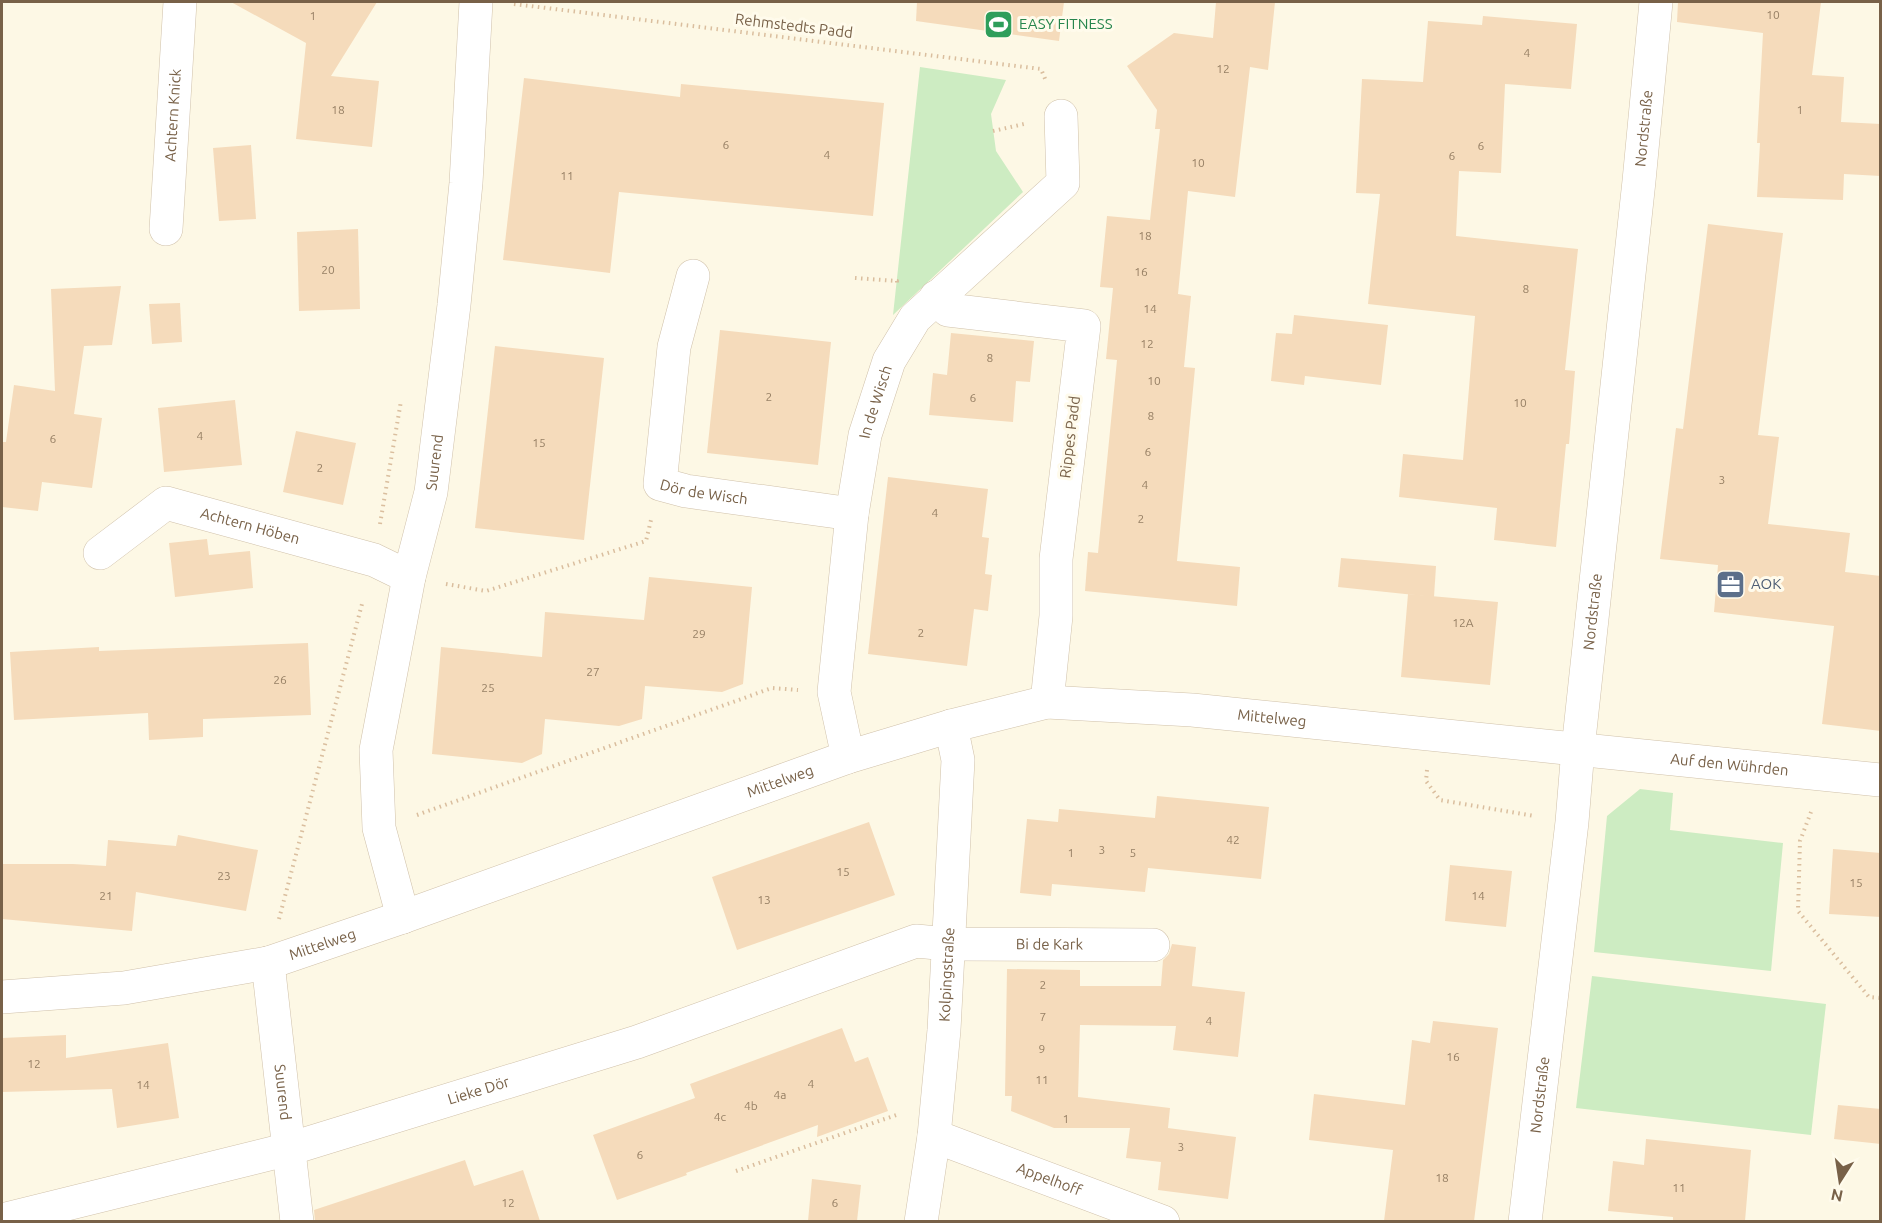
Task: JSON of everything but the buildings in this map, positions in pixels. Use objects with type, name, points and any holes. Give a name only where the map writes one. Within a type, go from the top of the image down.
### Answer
[{"type":"street","name":"Achtern Knick","points":[[166,229],[180,2]]},
{"type":"street","name":"Suurend","points":[[403,918],[379,828],[376,750],[410,577],[431,492],[454,306],[466,183],[490,2]]},
{"type":"street","name":"Nordstraße","points":[[1525,1221],[1572,822],[1656,2]]},
{"type":"street","name":"In de Wisch","points":[[848,757],[834,692],[852,514],[865,435],[889,361],[915,318],[1063,183],[1061,116]]},
{"type":"street","name":"Dör de Wisch","points":[[693,276],[674,347],[660,484],[686,491],[852,514]]},
{"type":"street","name":"Rippes Padd","points":[[936,297],[948,310],[1084,326],[1056,559],[1056,616],[1047,702]]},
{"type":"street","name":"Achtern Höben","points":[[100,553],[166,503],[374,560],[410,577]]},
{"type":"street","name":"Mittelweg","points":[[2,996],[124,988],[268,963],[403,918],[848,757],[951,726],[1047,702],[1192,710],[1578,749]]},
{"type":"street","name":"Kolpingstraße","points":[[921,1221],[934,1136],[944,1030],[958,760],[951,726]]},
{"type":"street","name":"Auf den Wührden","points":[[1578,749],[1881,780]]},
{"type":"street","name":"Lieke Dör","points":[[2,1220],[289,1149],[637,1042],[916,941],[948,944]]},
{"type":"street","name":"Bi de Kark","points":[[948,944],[1153,945]]},
{"type":"street","name":"Suurend","points":[[268,963],[297,1221]]},
{"type":"street","name":"Appelhoff","points":[[934,1136],[1163,1221]]},
{"type":"path","name":"Rehmstedts Padd","points":[[490,2],[1041,69],[1061,116]]},
{"type":"path","points":[[268,963],[374,560],[403,390]]},
{"type":"path","points":[[410,577],[486,591],[646,541],[660,484]]},
{"type":"path","points":[[379,828],[772,688],[834,692]]},
{"type":"path","points":[[1427,734],[1426,781],[1440,800],[1572,822]]},
{"type":"path","points":[[1825,774],[1800,841],[1798,911],[1869,997],[1881,998]]},
{"type":"path","points":[[736,1171],[937,1101]]},
{"type":"green space","points":[[920,67],[1006,80],[991,114],[996,151],[1023,192],[893,315]]},
{"type":"green space","points":[[1640,789],[1673,793],[1670,830],[1783,843],[1771,971],[1594,952],[1607,816]]},
{"type":"green space","points":[[1592,976],[1826,1004],[1811,1135],[1576,1108]]},
{"type":"place","name":"EASY FITNESS","points":[[998,24]]},
{"type":"place","name":"AOK","points":[[1730,584]]}]
